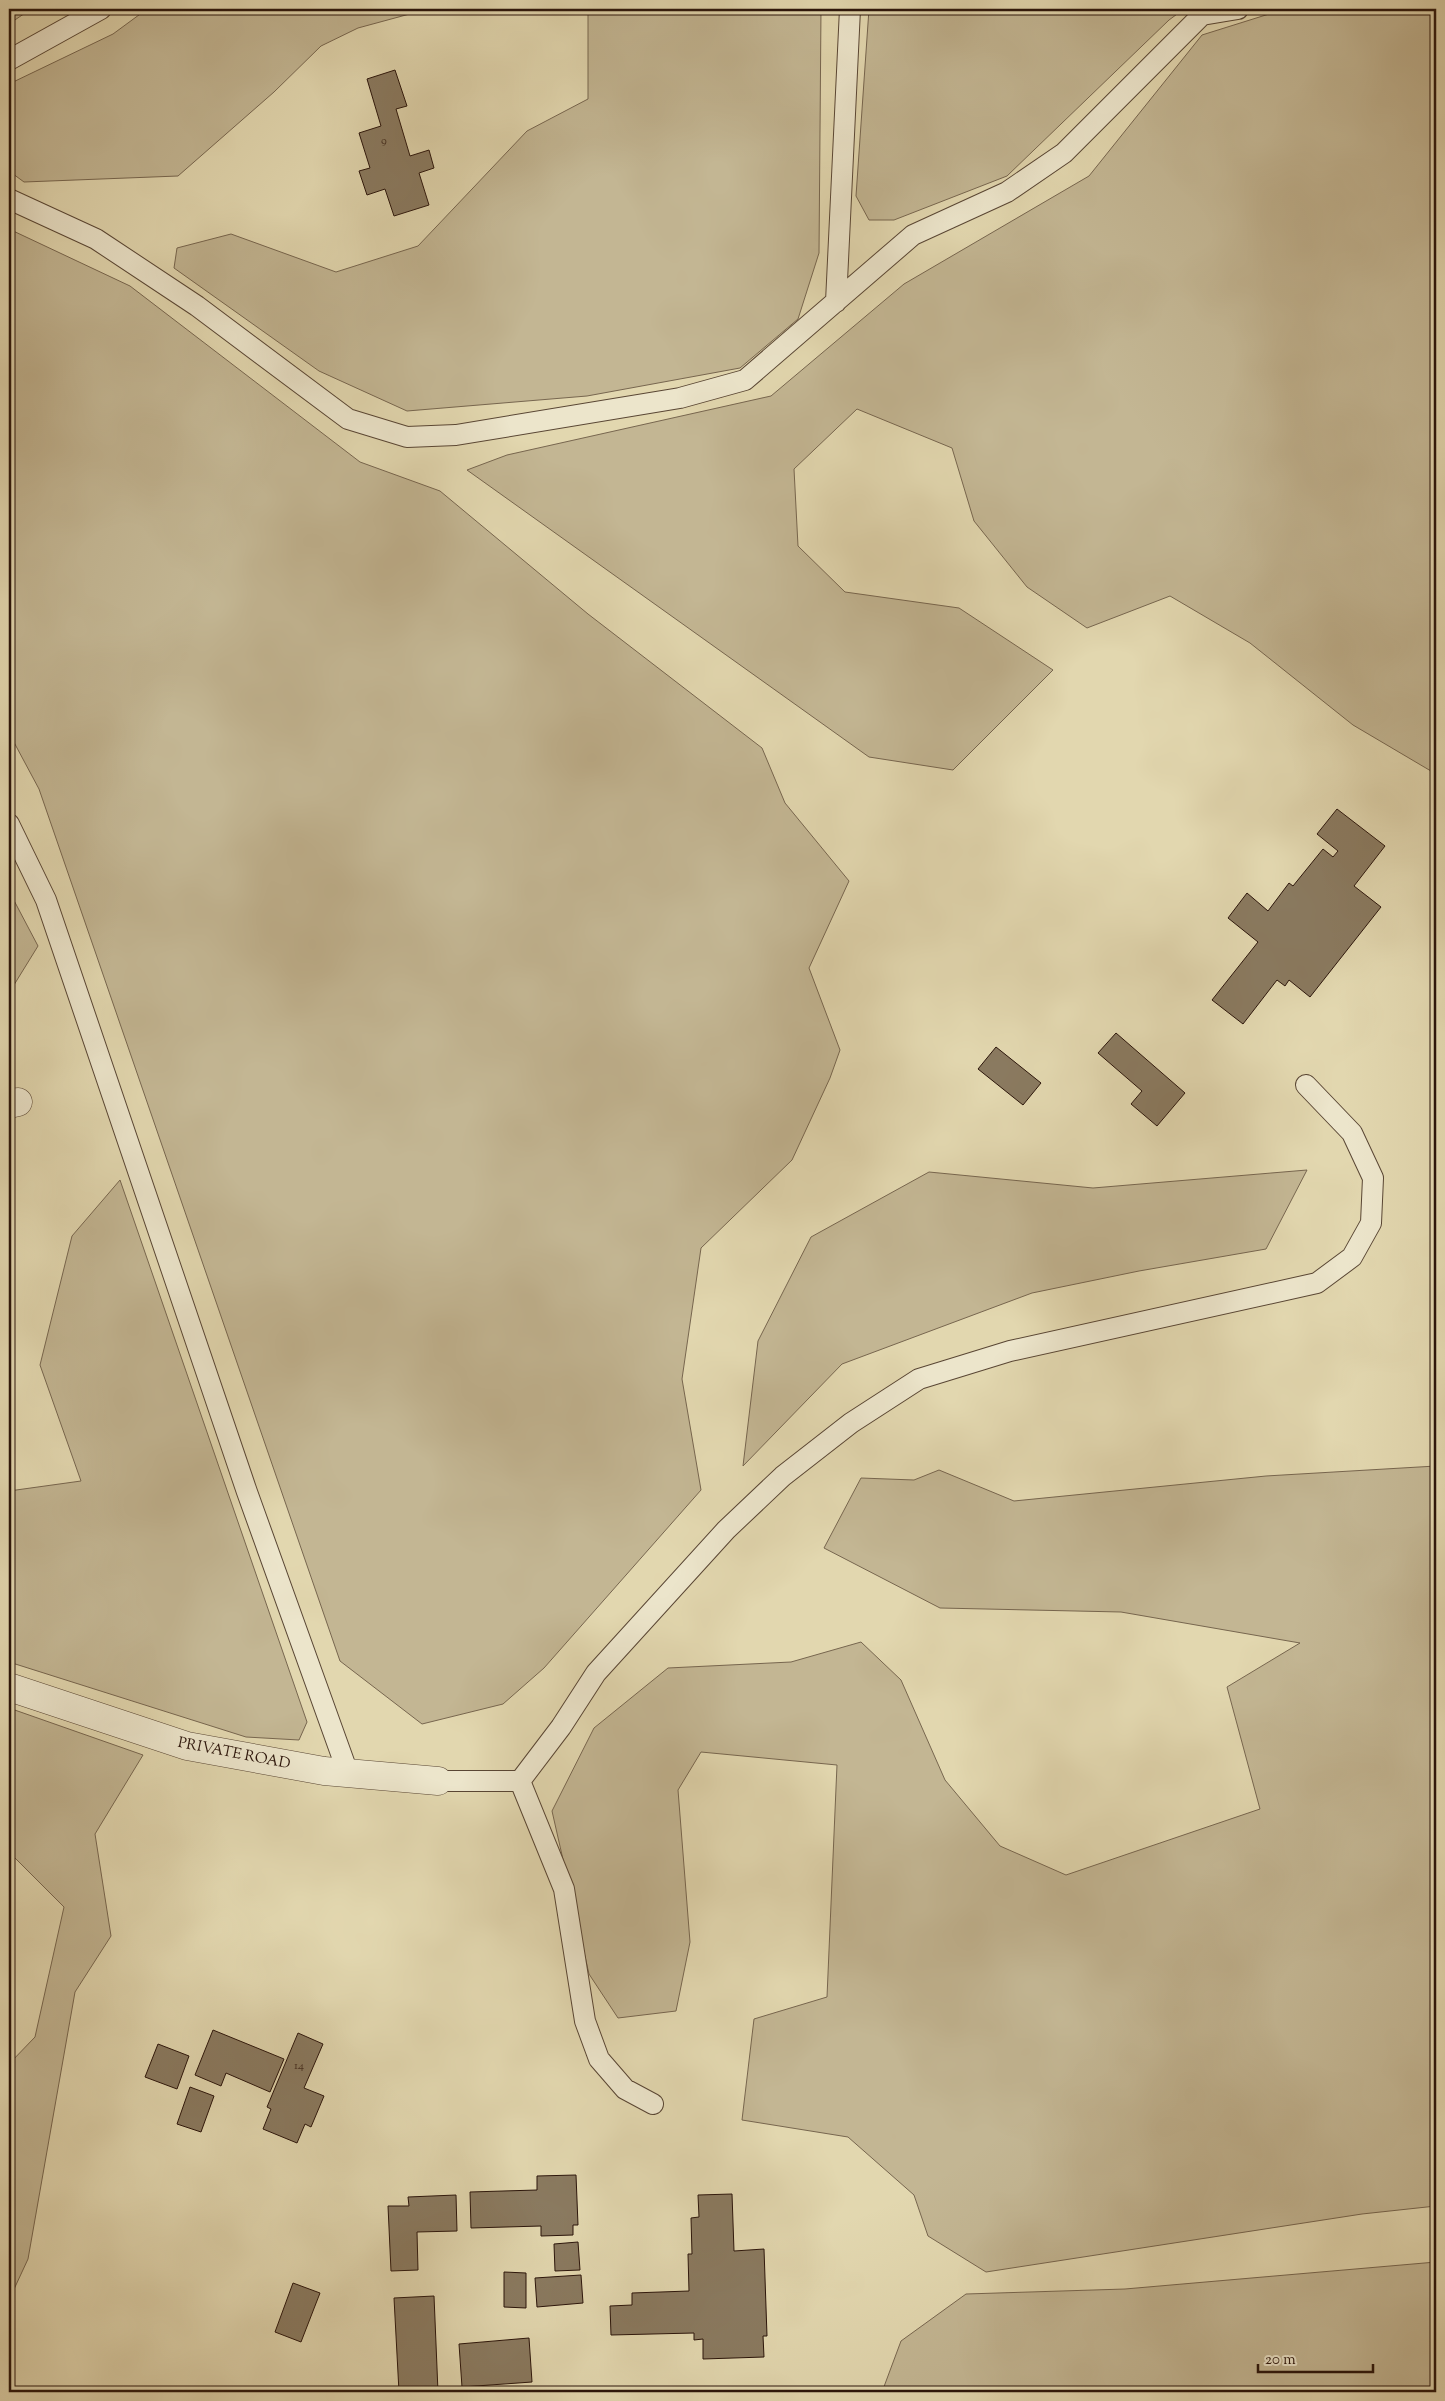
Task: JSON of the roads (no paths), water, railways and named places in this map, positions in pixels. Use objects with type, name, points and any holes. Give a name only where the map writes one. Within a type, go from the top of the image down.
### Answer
[{"type":"street","name":"PRIVATE ROAD","points":[[9,1687],[187,1746],[324,1771],[438,1781]]},
{"type":"lane","points":[[9,60],[101,9]]},
{"type":"lane","points":[[836,302],[850,9]]},
{"type":"lane","points":[[9,199],[96,239],[196,306],[348,419],[407,437],[456,435],[680,398],[745,380],[913,235],[1007,192],[1064,153],[1202,14],[1238,9]]},
{"type":"lane","points":[[9,824],[46,900],[247,1492],[348,1773]]},
{"type":"lane","points":[[520,1781],[561,1727],[596,1673],[726,1530],[783,1476],[851,1422],[919,1379],[1010,1351],[1317,1283],[1352,1257],[1371,1223],[1372,1178],[1352,1133],[1306,1085]]},
{"type":"lane","points":[[438,1781],[520,1781]]},
{"type":"lane","points":[[520,1781],[564,1889],[585,2021],[599,2059],[625,2089],[653,2104]]}]
